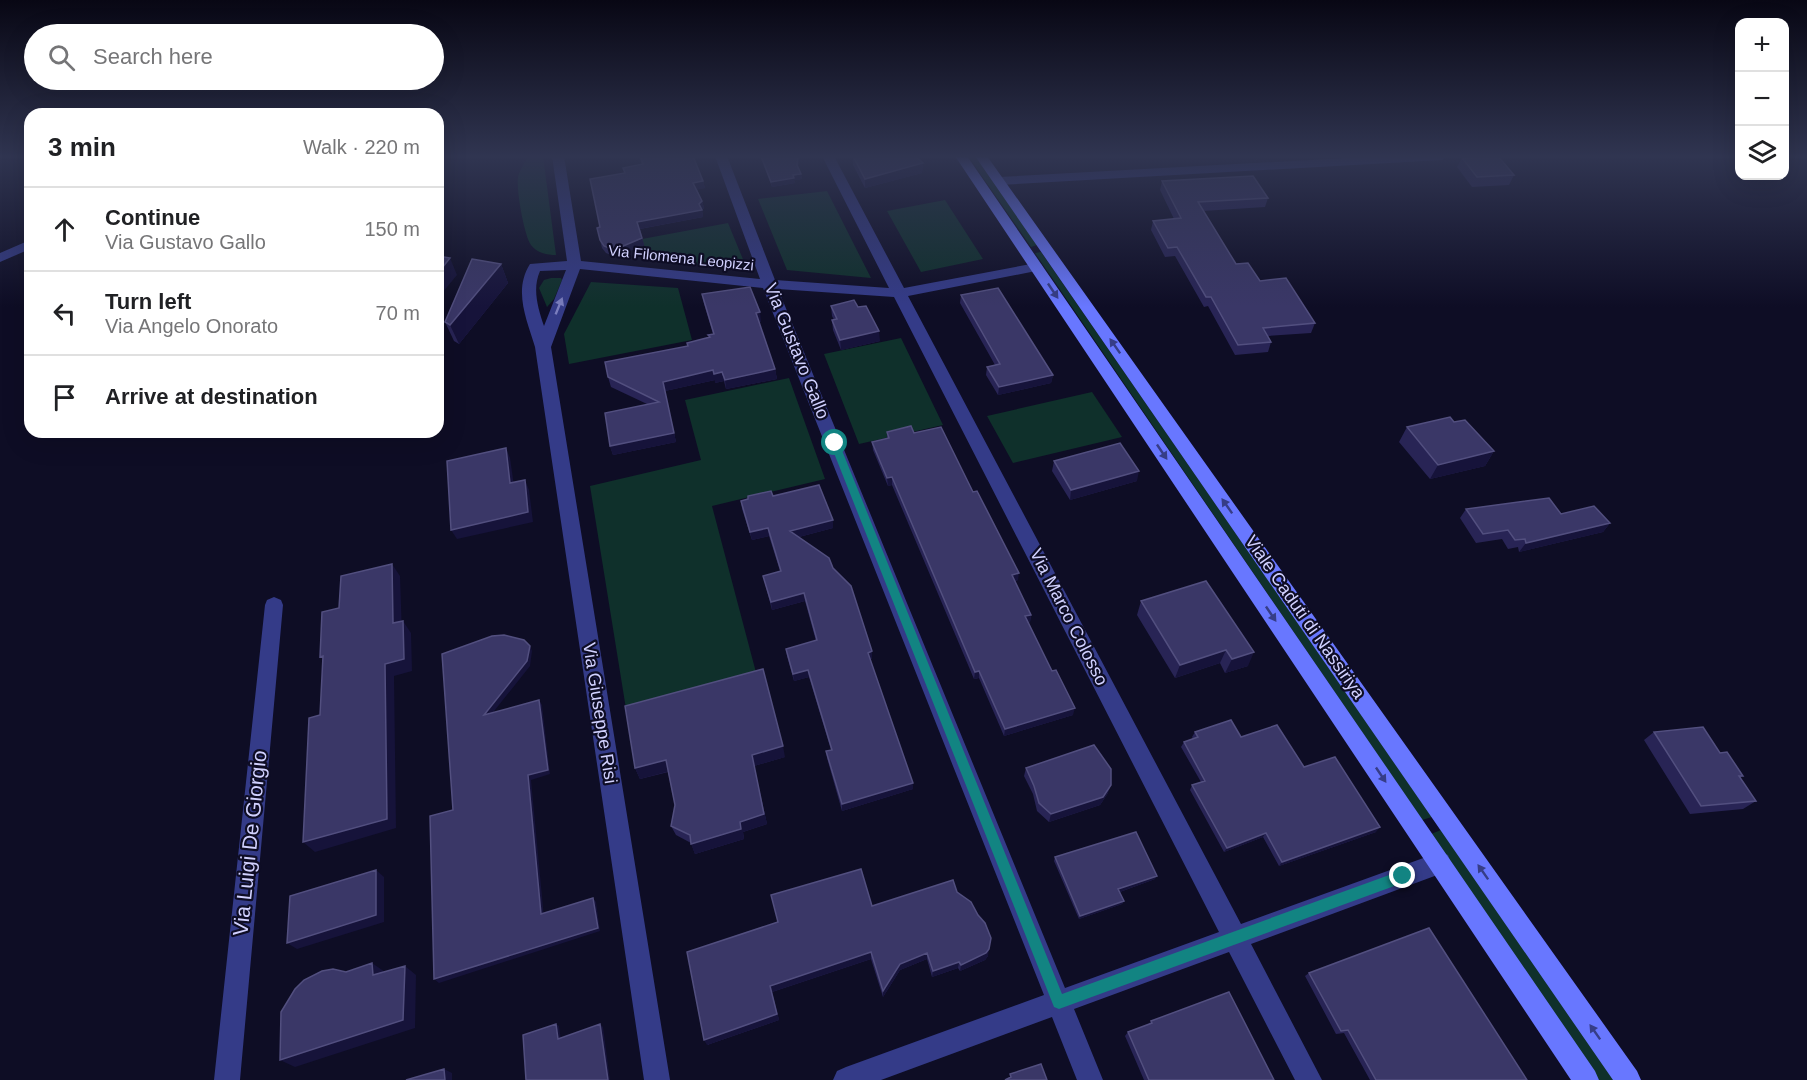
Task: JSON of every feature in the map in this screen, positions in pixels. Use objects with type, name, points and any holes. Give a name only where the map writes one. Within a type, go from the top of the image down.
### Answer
[{"type":"main road","name":"Viale Caduti di Nassiriya","points":[[995,206],[1587,1080]]},
{"type":"main road","name":"Viale Caduti di Nassiriya","points":[[1017,206],[1628,1080]]},
{"type":"street","points":[[543,346],[575,265],[566,206]]},
{"type":"street","name":"Via Gustavo Gallo","points":[[740,206],[769,284],[1090,1080]]},
{"type":"street","name":"Via Marco Colosso","points":[[854,206],[1310,1080]]},
{"type":"street","points":[[0,258],[24,247]]},
{"type":"street","name":"Via Filomena Leopizzi","points":[[535,267],[575,265],[769,284],[900,293],[1036,267]]},
{"type":"street","name":"Via Giuseppe Risi","points":[[535,267],[529,277],[527,293],[543,346],[657,1080]]},
{"type":"street","name":"Via Luigi De Giorgio","points":[[227,1080],[274,605]]},
{"type":"street","points":[[846,1080],[1440,863]]},
{"type":"green space","points":[[520,206],[550,206],[556,255],[536,250],[531,245]]},
{"type":"green space","points":[[761,206],[835,206],[871,278],[787,270]]},
{"type":"green space","points":[[911,206],[949,206],[983,259],[921,272],[887,211]]},
{"type":"green space","points":[[1003,206],[1010,206],[1037,245],[1031,247]]},
{"type":"green space","points":[[728,223],[747,269],[649,260],[642,239]]},
{"type":"green space","points":[[1041,252],[1432,817],[1422,820],[1035,253]]},
{"type":"green space","points":[[551,278],[562,280],[554,299],[547,307],[539,288],[544,280]]},
{"type":"green space","points":[[591,282],[678,288],[692,340],[569,364],[564,334]]},
{"type":"green space","points":[[901,338],[943,425],[859,444],[824,354]]},
{"type":"green space","points":[[789,378],[825,479],[712,506],[758,680],[627,715],[590,486],[701,460],[685,400]]},
{"type":"green space","points":[[1092,392],[1122,437],[1013,463],[987,416]]},
{"type":"green space","points":[[1441,830],[1614,1080],[1599,1080],[1431,834]]},
{"type":"building","points":[[596,206],[700,206],[702,210],[637,222],[642,238],[621,247],[604,246],[597,228],[600,227]]},
{"type":"building","points":[[1175,206],[1201,206],[1236,264],[1248,263],[1260,281],[1286,278],[1315,323],[1263,328],[1271,342],[1238,345],[1211,297],[1206,297],[1177,247],[1168,248],[1153,221],[1181,218]]},
{"type":"building","points":[[444,257],[450,258],[444,266]]},
{"type":"building","points":[[472,259],[501,264],[450,325],[445,322]]},
{"type":"building","points":[[750,287],[760,312],[756,313],[775,369],[725,380],[722,372],[714,374],[713,370],[663,382],[674,433],[610,446],[605,413],[659,402],[608,377],[605,362],[688,346],[687,343],[710,337],[708,335],[714,334],[702,294]]},
{"type":"building","points":[[998,288],[1053,375],[999,387],[987,367],[1000,364],[961,295]]},
{"type":"building","points":[[854,300],[858,307],[866,306],[879,331],[840,340],[832,320],[837,319],[831,306]]},
{"type":"building","points":[[1450,417],[1454,422],[1465,420],[1494,451],[1438,465],[1407,427]]},
{"type":"building","points":[[911,426],[914,433],[941,427],[973,492],[977,491],[1019,573],[1012,575],[1031,615],[1025,616],[1052,671],[1056,670],[1075,708],[1005,729],[979,671],[975,672],[892,477],[887,478],[872,442],[889,438],[887,432]]},
{"type":"building","points":[[1120,443],[1139,471],[1071,490],[1054,461]]},
{"type":"building","points":[[506,448],[510,483],[525,480],[528,512],[451,530],[447,461]]},
{"type":"building","points":[[819,485],[833,520],[790,531],[829,558],[833,568],[851,586],[872,651],[868,653],[913,783],[842,804],[826,751],[832,750],[808,670],[793,674],[786,649],[817,640],[804,593],[771,602],[763,576],[781,571],[768,528],[750,532],[741,501],[748,499],[748,496],[771,491],[773,496]]},
{"type":"building","points":[[1549,498],[1561,514],[1594,506],[1610,523],[1526,543],[1525,539],[1515,540],[1508,530],[1483,534],[1466,509]]},
{"type":"building","points":[[392,564],[393,623],[403,621],[404,659],[385,664],[387,819],[303,842],[309,718],[320,715],[323,656],[320,657],[322,612],[339,608],[341,576]]},
{"type":"building","points":[[1206,581],[1254,652],[1232,659],[1226,650],[1180,665],[1141,601]]},
{"type":"building","points":[[504,635],[524,640],[530,646],[527,661],[484,715],[539,700],[548,770],[528,775],[541,914],[593,898],[598,928],[434,979],[430,816],[453,810],[442,654],[492,636]]},
{"type":"building","points":[[763,669],[783,746],[752,755],[764,814],[740,822],[741,829],[691,844],[690,835],[671,826],[675,805],[666,760],[635,768],[625,706]]},
{"type":"building","points":[[1231,720],[1241,737],[1277,725],[1304,767],[1335,757],[1380,827],[1282,862],[1266,833],[1227,848],[1192,785],[1205,781],[1184,742],[1198,737],[1195,732]]},
{"type":"building","points":[[1703,727],[1720,753],[1727,752],[1743,776],[1739,776],[1756,801],[1701,806],[1654,732]]},
{"type":"building","points":[[1094,745],[1111,769],[1111,785],[1103,797],[1051,814],[1039,803],[1026,768]]},
{"type":"building","points":[[1136,832],[1157,876],[1118,889],[1124,901],[1080,916],[1055,857]]},
{"type":"building","points":[[861,869],[872,906],[953,880],[957,892],[971,902],[985,923],[991,938],[989,949],[986,953],[961,965],[959,962],[933,971],[927,953],[900,964],[883,991],[871,952],[770,986],[777,1014],[704,1040],[687,952],[778,922],[771,895]]},
{"type":"building","points":[[376,870],[376,915],[287,943],[290,896]]},
{"type":"building","points":[[1429,928],[1527,1080],[1376,1080],[1348,1030],[1341,1031],[1309,973]]},
{"type":"building","points":[[372,963],[373,975],[405,966],[403,1020],[280,1060],[281,1012],[295,989],[304,980],[322,971],[333,969],[346,972]]},
{"type":"building","points":[[1229,992],[1274,1080],[1149,1080],[1128,1032]]},
{"type":"building","points":[[556,1024],[558,1039],[600,1024],[608,1080],[526,1080],[523,1035]]},
{"type":"building","points":[[1041,1064],[1047,1080],[1005,1080],[1011,1077],[1010,1074]]},
{"type":"building","points":[[444,1069],[445,1080],[406,1080]]},
{"type":"route","points":[[835,443],[1059,1002],[1403,876]]}]
